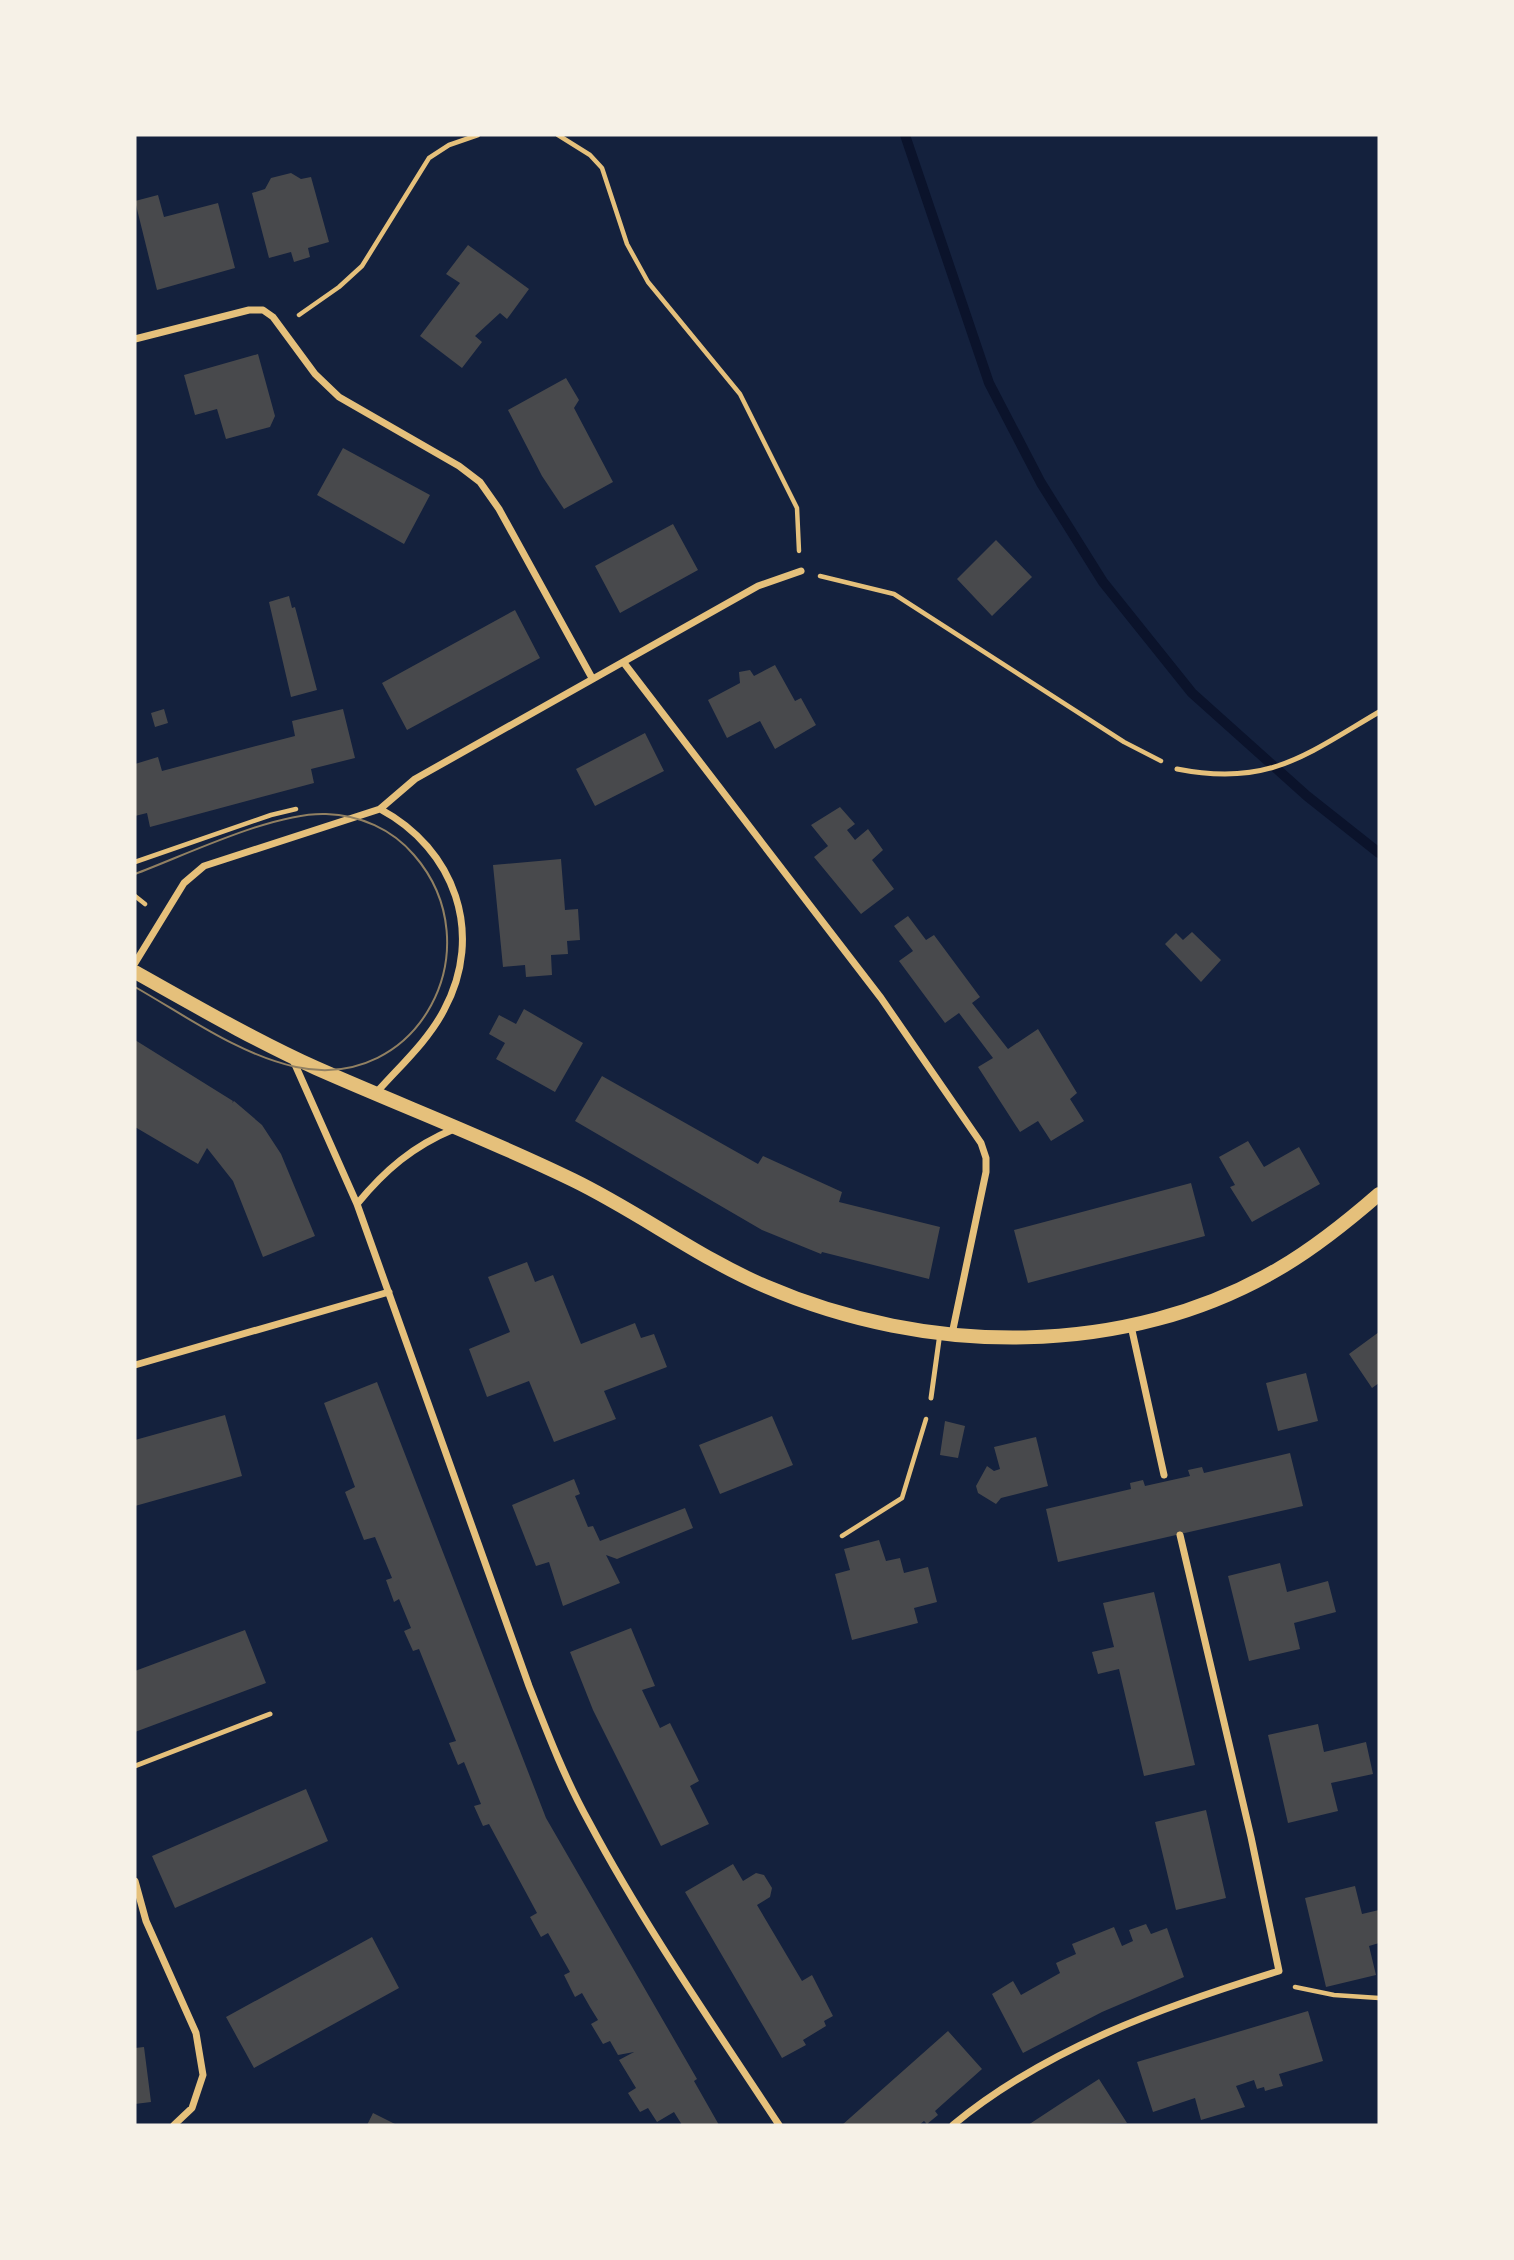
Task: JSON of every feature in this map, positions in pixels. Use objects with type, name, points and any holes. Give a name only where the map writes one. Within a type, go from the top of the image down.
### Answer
[{"type":"main road","points":[[135,972],[292,1056],[576,1181],[764,1286],[828,1309],[946,1334],[1003,1338],[1082,1334],[1131,1326],[1207,1303],[1279,1268],[1343,1226],[1379,1194]]},
{"type":"street","points":[[135,339],[249,310],[263,310],[273,317],[315,374],[339,397],[459,466],[480,482],[499,509],[592,678]]},
{"type":"street","points":[[135,964],[184,883],[204,866],[380,809],[415,779],[592,678],[624,663],[758,586],[801,571]]},
{"type":"street","points":[[624,663],[881,998],[981,1143],[986,1158],[986,1172],[946,1334]]},
{"type":"street","points":[[376,1093],[444,1011],[457,982],[464,939],[459,900],[435,857],[403,821],[380,809]]},
{"type":"street","points":[[292,1056],[356,1204],[529,1686],[558,1757],[589,1822],[621,1876],[779,2125]]},
{"type":"street","points":[[356,1204],[381,1174],[406,1154],[426,1141],[458,1128]]},
{"type":"street","points":[[135,1365],[389,1292]]},
{"type":"street","points":[[1131,1326],[1164,1475]]},
{"type":"street","points":[[953,2125],[1006,2088],[1066,2053],[1129,2023],[1279,1971],[1248,1824],[1180,1535]]},
{"type":"street","points":[[135,1881],[146,1921],[196,2034],[202,2075],[192,2108],[174,2125]]},
{"type":"lane","points":[[1177,769],[1214,776],[1253,774],[1301,758],[1379,712]]},
{"type":"lane","points":[[931,1398],[946,1334]]},
{"type":"lane","points":[[135,1766],[270,1714]]},
{"type":"path","points":[[281,328],[339,288],[362,266],[429,158],[449,145],[478,135]]},
{"type":"path","points":[[558,135],[590,155],[602,168],[611,186],[627,244],[648,282],[740,394],[797,508],[801,571],[894,594],[1124,742],[1177,769]]},
{"type":"path","points":[[842,1536],[902,1498],[931,1398]]},
{"type":"path","points":[[1279,1971],[1295,1987],[1334,1995],[1379,1998]]},
{"type":"building","points":[[291,173],[301,179],[311,177],[329,242],[308,248],[310,257],[294,262],[291,252],[269,258],[252,193],[265,189],[271,178]]},
{"type":"building","points":[[158,195],[164,217],[218,203],[235,268],[157,290],[135,201]]},
{"type":"building","points":[[468,245],[529,289],[507,319],[500,313],[475,336],[482,342],[462,368],[420,336],[460,283],[446,274]]},
{"type":"building","points":[[258,354],[275,416],[270,427],[226,439],[217,409],[195,415],[184,375]]},
{"type":"building","points":[[566,378],[579,400],[574,408],[613,482],[564,509],[542,476],[508,410]]},
{"type":"building","points":[[343,448],[430,495],[404,544],[317,495]]},
{"type":"building","points":[[673,524],[698,570],[620,613],[595,566]]},
{"type":"building","points":[[996,540],[1032,577],[992,616],[957,579]]},
{"type":"building","points":[[289,596],[292,608],[295,607],[317,690],[291,697],[269,602]]},
{"type":"building","points":[[515,610],[540,658],[407,730],[382,683]]},
{"type":"building","points":[[775,665],[795,701],[801,698],[816,725],[775,749],[760,721],[727,738],[708,700],[740,683],[739,672],[750,670],[754,676]]},
{"type":"building","points":[[164,709],[168,723],[155,727],[151,713]]},
{"type":"building","points":[[343,709],[355,758],[311,769],[314,783],[150,827],[147,813],[135,816],[135,764],[158,757],[162,771],[295,736],[292,721]]},
{"type":"building","points":[[645,733],[664,771],[595,806],[576,769]]},
{"type":"building","points":[[840,807],[855,824],[847,830],[855,840],[868,829],[883,850],[872,860],[894,889],[861,914],[814,857],[828,846],[811,825]]},
{"type":"building","points":[[561,859],[565,910],[578,909],[580,940],[567,941],[568,954],[551,955],[552,975],[526,977],[525,965],[503,967],[493,865]]},
{"type":"building","points":[[908,916],[926,940],[934,935],[980,997],[972,1003],[1008,1049],[1038,1029],[1077,1093],[1070,1099],[1084,1121],[1051,1141],[1038,1121],[1020,1132],[978,1067],[993,1058],[959,1013],[945,1023],[899,961],[913,951],[894,926]]},
{"type":"building","points":[[1192,932],[1221,960],[1201,982],[1165,944],[1176,933],[1183,940]]},
{"type":"building","points":[[524,1009],[583,1043],[555,1092],[496,1059],[505,1043],[489,1034],[499,1015],[516,1024]]},
{"type":"building","points":[[135,1040],[233,1101],[232,1103],[234,1101],[262,1125],[281,1154],[315,1236],[263,1257],[233,1181],[207,1148],[198,1164],[135,1127]]},
{"type":"building","points":[[602,1076],[758,1164],[763,1156],[842,1192],[839,1202],[940,1227],[929,1279],[822,1252],[821,1254],[762,1230],[575,1121]]},
{"type":"building","points":[[1248,1141],[1264,1167],[1299,1147],[1320,1184],[1252,1222],[1230,1187],[1235,1185],[1219,1157]]},
{"type":"building","points":[[1191,1183],[1205,1236],[1028,1283],[1014,1230]]},
{"type":"building","points":[[527,1262],[535,1282],[553,1275],[581,1344],[635,1323],[641,1338],[654,1334],[667,1367],[604,1391],[616,1419],[554,1442],[529,1381],[487,1397],[469,1349],[510,1332],[488,1277]]},
{"type":"building","points":[[1379,1332],[1379,1383],[1372,1388],[1349,1354]]},
{"type":"building","points":[[1306,1373],[1318,1421],[1278,1431],[1266,1383]]},
{"type":"building","points":[[377,1382],[546,1818],[697,2079],[694,2081],[719,2125],[682,2125],[674,2112],[657,2122],[648,2108],[640,2112],[628,2093],[636,2088],[619,2060],[634,2052],[618,2055],[610,2041],[603,2044],[591,2024],[598,2020],[582,1993],[575,1997],[564,1975],[570,1972],[548,1933],[541,1937],[530,1917],[537,1913],[489,1824],[483,1826],[474,1806],[481,1804],[464,1762],[458,1765],[449,1743],[456,1741],[419,1649],[413,1651],[404,1631],[411,1628],[399,1599],[394,1602],[386,1580],[392,1578],[375,1537],[364,1540],[345,1492],[355,1487],[324,1403]]},
{"type":"building","points":[[225,1415],[242,1476],[135,1506],[135,1440]]},
{"type":"building","points":[[772,1416],[793,1465],[720,1494],[699,1445]]},
{"type":"building","points":[[945,1421],[965,1426],[958,1458],[940,1455]]},
{"type":"building","points":[[1036,1437],[1048,1486],[1001,1498],[996,1504],[978,1493],[976,1486],[987,1466],[994,1471],[1000,1469],[994,1447]]},
{"type":"building","points":[[1290,1453],[1303,1506],[1058,1562],[1046,1509],[1131,1489],[1130,1483],[1143,1480],[1145,1486],[1190,1476],[1188,1470],[1202,1467],[1204,1473]]},
{"type":"building","points":[[574,1479],[580,1494],[575,1496],[588,1527],[593,1526],[600,1541],[685,1508],[693,1528],[617,1559],[606,1555],[620,1583],[563,1606],[549,1562],[536,1566],[512,1505]]},
{"type":"building","points":[[879,1540],[886,1561],[900,1558],[904,1573],[928,1567],[937,1602],[914,1608],[918,1623],[852,1640],[835,1574],[850,1570],[844,1549]]},
{"type":"building","points":[[1280,1563],[1287,1592],[1328,1581],[1336,1612],[1294,1623],[1300,1649],[1249,1661],[1228,1576]]},
{"type":"building","points":[[1154,1592],[1195,1765],[1144,1776],[1119,1669],[1098,1674],[1092,1652],[1114,1647],[1103,1603]]},
{"type":"building","points":[[631,1628],[655,1686],[642,1690],[660,1728],[670,1723],[699,1781],[690,1786],[709,1824],[661,1846],[593,1710],[570,1652]]},
{"type":"building","points":[[245,1630],[266,1683],[135,1732],[135,1671]]},
{"type":"building","points":[[1318,1724],[1324,1752],[1366,1742],[1373,1774],[1331,1783],[1338,1811],[1288,1823],[1268,1735]]},
{"type":"building","points":[[306,1789],[328,1841],[175,1908],[152,1856]]},
{"type":"building","points":[[1206,1810],[1226,1898],[1176,1910],[1155,1822]]},
{"type":"building","points":[[733,1864],[743,1881],[756,1873],[764,1875],[772,1888],[770,1897],[757,1905],[802,1981],[812,1975],[833,2016],[824,2021],[826,2026],[803,2040],[806,2045],[782,2058],[685,1892]]},
{"type":"building","points":[[1355,1886],[1362,1914],[1379,1910],[1379,1943],[1369,1946],[1376,1975],[1326,1987],[1305,1898]]},
{"type":"building","points":[[1146,1924],[1151,1934],[1167,1928],[1184,1977],[1102,2012],[1023,2053],[992,1994],[1013,1981],[1021,1995],[1060,1973],[1056,1963],[1076,1954],[1072,1944],[1114,1927],[1122,1946],[1133,1941],[1129,1930]]},
{"type":"building","points":[[372,1937],[399,1988],[254,2068],[226,2017]]},
{"type":"building","points":[[1308,2011],[1323,2061],[1279,2074],[1283,2086],[1265,2091],[1264,2087],[1257,2089],[1254,2080],[1236,2086],[1245,2107],[1201,2120],[1195,2098],[1153,2112],[1137,2062]]},
{"type":"building","points":[[948,2031],[982,2069],[935,2111],[938,2115],[927,2124],[924,2121],[919,2125],[842,2125]]},
{"type":"building","points":[[144,2047],[151,2102],[135,2104],[135,2048]]},
{"type":"building","points":[[1099,2079],[1127,2123],[1028,2125],[1060,2104]]},
{"type":"building","points":[[373,2113],[397,2125],[367,2125]]},
{"type":"waterway","points":[[905,135],[989,383],[1041,483],[1103,582],[1192,693],[1307,796],[1379,853]]},
{"type":"tram line","points":[[135,874],[230,836],[281,820],[326,814],[351,817],[385,831],[414,855],[437,892],[447,931],[444,969],[431,1005],[408,1036],[378,1058],[340,1069],[296,1067],[254,1053],[213,1033],[135,987]]}]
